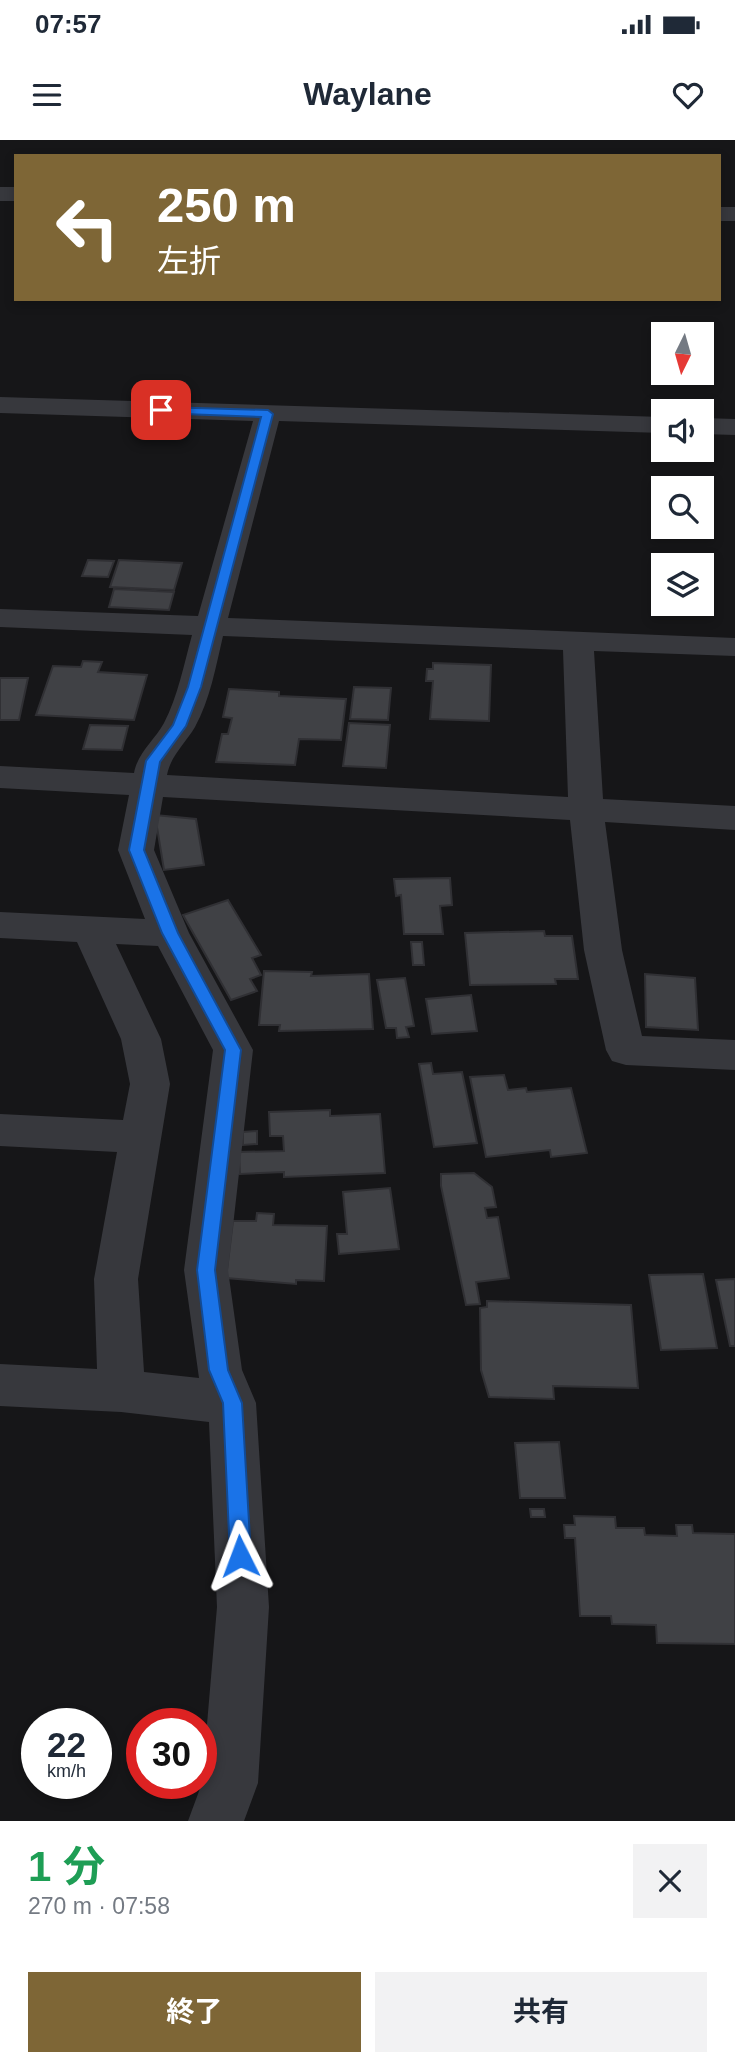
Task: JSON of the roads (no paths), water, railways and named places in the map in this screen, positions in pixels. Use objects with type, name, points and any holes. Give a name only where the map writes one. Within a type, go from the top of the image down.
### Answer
[{"type":"street","points":[[0,405],[651,425]]},
{"type":"street","points":[[216,1821],[230,1783],[243,1607],[232,1403],[219,1370],[206,1270],[233,1050],[170,933],[136,850],[153,761],[179,726],[194,687],[268,414]]},
{"type":"street","points":[[714,426],[735,427]]},
{"type":"street","points":[[0,618],[735,647]]},
{"type":"street","points":[[578,642],[585,810],[611,999],[626,1050],[735,1055]]},
{"type":"street","points":[[0,778],[735,818]]},
{"type":"street","points":[[0,925],[170,933]]},
{"type":"street","points":[[90,929],[141,1040],[150,1084],[116,1279],[121,1391]]},
{"type":"street","points":[[0,1130],[139,1137]]},
{"type":"street","points":[[0,1385],[121,1391],[232,1403]]}]
